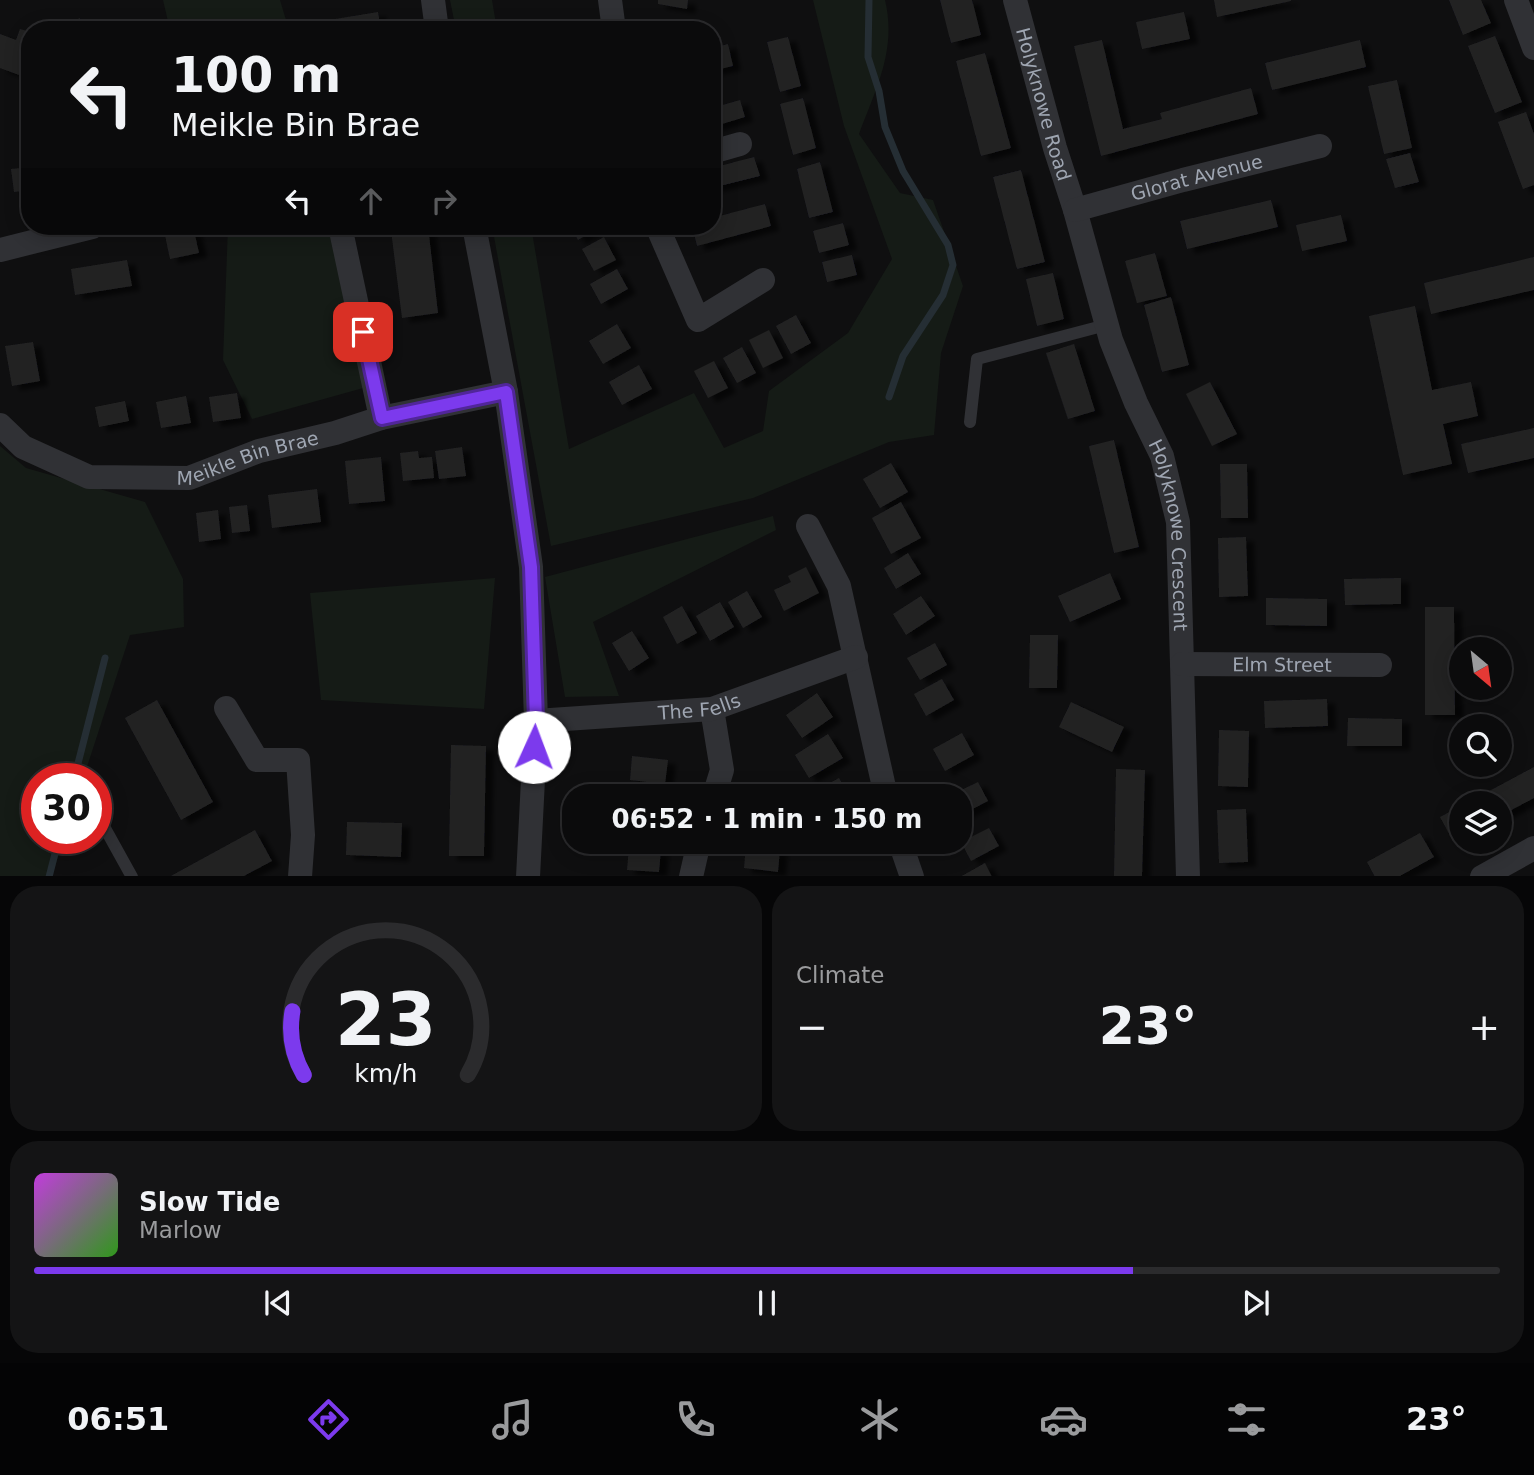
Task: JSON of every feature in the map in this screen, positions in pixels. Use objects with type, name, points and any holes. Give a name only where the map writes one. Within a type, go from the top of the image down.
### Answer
[{"type":"street","points":[[433,0],[436,21]]},
{"type":"street","points":[[610,0],[613,21]]},
{"type":"street","name":"Holyknowe Road","points":[[1015,0],[1055,148],[1075,210]]},
{"type":"street","points":[[1516,0],[1534,48]]},
{"type":"street","points":[[721,149],[740,144]]},
{"type":"street","name":"Glorat Avenue","points":[[1075,210],[1320,146]]},
{"type":"street","name":"Holyknowe Crescent","points":[[1075,210],[1106,325],[1136,403],[1162,456],[1178,522],[1188,876]]},
{"type":"street","points":[[0,250],[63,235]]},
{"type":"street","points":[[342,235],[382,418]]},
{"type":"street","points":[[476,235],[506,392],[531,567],[536,721],[528,876]]},
{"type":"street","points":[[661,235],[698,320],[763,280]]},
{"type":"street","name":"Meikle Bin Brae","points":[[0,425],[23,447],[89,477],[189,478],[259,452],[382,418],[506,392]]},
{"type":"street","points":[[808,526],[839,586],[883,784]]},
{"type":"street","name":"The Fells","points":[[536,721],[712,709],[856,657]]},
{"type":"street","name":"Elm Street","points":[[1182,664],[1380,665]]},
{"type":"street","points":[[226,708],[257,760],[298,760],[303,835],[300,876]]},
{"type":"street","points":[[712,709],[722,770],[718,784]]},
{"type":"street","points":[[1486,876],[1513,869],[1534,848]]},
{"type":"street","points":[[691,876],[696,854]]},
{"type":"street","points":[[904,854],[912,876]]},
{"type":"lane","points":[[970,422],[977,359],[1106,325]]},
{"type":"lane","points":[[112,841],[131,876]]},
{"type":"shaded area","points":[[163,0],[280,0],[286,21],[168,21]]},
{"type":"shaded area","points":[[450,0],[492,0],[496,21],[454,21]]},
{"type":"shaded area","points":[[813,0],[885,0],[888,18],[887,52],[878,85],[859,134],[900,193],[933,200],[963,286],[941,353],[934,435],[889,442],[753,498],[551,546],[494,235],[533,235],[569,449],[694,393],[724,448],[763,431],[769,391],[848,333],[892,259],[844,126]]},
{"type":"shaded area","points":[[228,235],[342,235],[374,385],[252,419],[223,360]]},
{"type":"shaded area","points":[[0,446],[26,468],[145,502],[183,579],[184,627],[130,635],[88,763],[21,763],[21,854],[59,854],[52,876],[0,876]]},
{"type":"shaded area","points":[[773,516],[776,530],[593,622],[619,696],[565,697],[545,577]]},
{"type":"shaded area","points":[[495,578],[484,709],[321,700],[310,593]]},
{"type":"building","points":[[658,0],[688,0],[687,9],[658,4]]},
{"type":"building","points":[[940,0],[972,0],[981,35],[951,43]]},
{"type":"building","points":[[1214,0],[1291,0],[1291,1],[1217,17]]},
{"type":"building","points":[[1449,0],[1481,0],[1491,23],[1463,35]]},
{"type":"building","points":[[378,12],[380,21],[323,21]]},
{"type":"building","points":[[1184,12],[1190,39],[1142,49],[1136,22]]},
{"type":"building","points":[[21,29],[21,76],[0,68],[0,34],[16,40]]},
{"type":"building","points":[[1495,36],[1522,102],[1495,113],[1468,46]]},
{"type":"building","points":[[788,37],[801,86],[780,92],[767,42]]},
{"type":"building","points":[[1102,40],[1123,129],[1162,119],[1160,113],[1251,88],[1258,114],[1101,156],[1074,46]]},
{"type":"building","points":[[1360,40],[1366,67],[1272,90],[1265,63]]},
{"type":"building","points":[[728,44],[733,66],[721,69],[721,46]]},
{"type":"building","points":[[985,53],[1011,148],[981,156],[956,61]]},
{"type":"building","points":[[1397,80],[1412,148],[1384,154],[1368,86]]},
{"type":"building","points":[[803,98],[816,148],[793,155],[780,104]]},
{"type":"building","points":[[740,100],[745,117],[721,124],[721,105]]},
{"type":"building","points":[[1526,112],[1534,134],[1534,185],[1523,189],[1498,122]]},
{"type":"building","points":[[1410,153],[1419,182],[1395,188],[1386,159]]},
{"type":"building","points":[[754,157],[760,176],[721,186],[721,166]]},
{"type":"building","points":[[820,162],[833,212],[809,218],[797,169]]},
{"type":"building","points":[[21,168],[21,191],[14,192],[11,169]]},
{"type":"building","points":[[1021,170],[1045,262],[1017,269],[993,177]]},
{"type":"building","points":[[1271,200],[1278,227],[1187,249],[1180,221]]},
{"type":"building","points":[[765,204],[771,226],[697,246],[694,235],[721,235],[721,216]]},
{"type":"building","points":[[1341,215],[1347,241],[1302,251],[1296,225]]},
{"type":"building","points":[[843,223],[849,245],[819,253],[813,231]]},
{"type":"building","points":[[165,235],[195,235],[199,253],[170,259]]},
{"type":"building","points":[[392,235],[429,235],[438,313],[402,318]]},
{"type":"building","points":[[604,237],[616,260],[594,271],[582,249]]},
{"type":"building","points":[[1155,253],[1167,296],[1137,303],[1125,261]]},
{"type":"building","points":[[852,255],[857,275],[827,282],[822,262]]},
{"type":"building","points":[[1534,257],[1534,290],[1431,314],[1424,283]]},
{"type":"building","points":[[127,260],[132,286],[75,295],[71,269]]},
{"type":"building","points":[[617,269],[628,289],[601,304],[590,284]]},
{"type":"building","points":[[1053,273],[1064,319],[1037,326],[1026,279]]},
{"type":"building","points":[[1171,297],[1189,365],[1162,372],[1144,305]]},
{"type":"building","points":[[1415,306],[1432,390],[1471,382],[1478,416],[1443,424],[1452,464],[1403,475],[1369,316]]},
{"type":"building","points":[[796,315],[811,343],[791,354],[776,326]]},
{"type":"building","points":[[617,324],[631,348],[603,364],[589,341]]},
{"type":"building","points":[[769,330],[783,358],[763,368],[749,340]]},
{"type":"building","points":[[33,342],[40,381],[12,386],[5,346]]},
{"type":"building","points":[[1074,344],[1095,411],[1068,419],[1046,353]]},
{"type":"building","points":[[742,347],[756,373],[737,383],[723,358]]},
{"type":"building","points":[[714,361],[728,388],[708,398],[694,371]]},
{"type":"building","points":[[639,365],[652,389],[622,405],[609,382]]},
{"type":"building","points":[[1210,382],[1237,434],[1212,446],[1186,394]]},
{"type":"building","points":[[237,393],[241,418],[213,422],[209,397]]},
{"type":"building","points":[[186,396],[191,423],[161,428],[156,402]]},
{"type":"building","points":[[125,401],[129,421],[99,427],[95,407]]},
{"type":"building","points":[[1534,428],[1534,458],[1468,473],[1461,444]]},
{"type":"building","points":[[1114,440],[1139,547],[1114,553],[1089,446]]},
{"type":"building","points":[[462,447],[466,476],[439,479],[435,451]]},
{"type":"building","points":[[418,451],[419,458],[432,457],[434,478],[403,481],[400,453]]},
{"type":"building","points":[[381,457],[385,501],[349,504],[345,461]]},
{"type":"building","points":[[891,463],[908,492],[880,508],[863,479]]},
{"type":"building","points":[[1220,464],[1247,464],[1248,518],[1221,518]]},
{"type":"building","points":[[317,489],[321,522],[272,528],[268,495]]},
{"type":"building","points":[[901,502],[921,538],[891,554],[872,518]]},
{"type":"building","points":[[247,505],[250,531],[232,533],[229,507]]},
{"type":"building","points":[[218,510],[221,539],[199,542],[196,513]]},
{"type":"building","points":[[1246,537],[1248,596],[1219,597],[1218,538]]},
{"type":"building","points":[[908,553],[921,574],[896,589],[884,568]]},
{"type":"building","points":[[806,567],[819,593],[784,611],[774,590],[791,582],[788,576]]},
{"type":"building","points":[[1110,573],[1121,599],[1070,622],[1058,596]]},
{"type":"building","points":[[1401,578],[1401,604],[1345,605],[1344,579]]},
{"type":"building","points":[[747,591],[762,617],[743,628],[728,602]]},
{"type":"building","points":[[921,596],[935,616],[906,635],[893,614]]},
{"type":"building","points":[[1266,598],[1327,599],[1327,626],[1266,625]]},
{"type":"building","points":[[720,602],[734,627],[710,641],[696,616]]},
{"type":"building","points":[[682,606],[697,633],[677,644],[663,617]]},
{"type":"building","points":[[1425,607],[1454,607],[1454,637],[1449,637],[1449,700],[1455,700],[1455,714],[1425,715]]},
{"type":"building","points":[[632,631],[649,658],[629,671],[612,643]]},
{"type":"building","points":[[1030,635],[1058,635],[1057,688],[1029,688]]},
{"type":"building","points":[[935,643],[947,665],[920,680],[907,658]]},
{"type":"building","points":[[942,679],[954,700],[926,716],[914,694]]},
{"type":"building","points":[[817,693],[833,717],[802,738],[786,715]]},
{"type":"building","points":[[1327,699],[1328,726],[1265,728],[1264,701]]},
{"type":"building","points":[[157,700],[213,802],[181,820],[125,718]]},
{"type":"building","points":[[1071,702],[1124,727],[1112,752],[1059,727]]},
{"type":"building","points":[[1348,718],[1402,719],[1402,746],[1347,746]]},
{"type":"building","points":[[1219,730],[1249,731],[1248,787],[1218,786]]},
{"type":"building","points":[[962,733],[974,755],[945,771],[933,749]]},
{"type":"building","points":[[828,734],[843,758],[809,778],[795,755]]},
{"type":"building","points":[[451,745],[486,746],[484,856],[449,856]]},
{"type":"building","points":[[632,756],[668,760],[665,784],[630,780]]},
{"type":"building","points":[[1534,767],[1534,798],[1512,810],[1512,791],[1489,791]]},
{"type":"building","points":[[1116,769],[1145,770],[1142,876],[1114,876]]},
{"type":"building","points":[[839,778],[842,784],[828,784]]},
{"type":"building","points":[[978,782],[988,801],[972,809],[972,785]]},
{"type":"building","points":[[1246,809],[1248,862],[1219,863],[1217,810]]},
{"type":"building","points":[[1449,812],[1449,834],[1440,817]]},
{"type":"building","points":[[347,822],[402,823],[401,857],[346,855]]},
{"type":"building","points":[[989,828],[999,846],[971,861],[967,854],[972,854],[972,836]]},
{"type":"building","points":[[255,830],[272,861],[244,876],[171,876]]},
{"type":"building","points":[[1420,833],[1434,857],[1400,876],[1374,876],[1367,862]]},
{"type":"building","points":[[628,854],[661,854],[659,872],[627,870]]},
{"type":"building","points":[[745,854],[780,854],[778,872],[744,868]]},
{"type":"building","points":[[985,863],[992,876],[962,876]]},
{"type":"waterway","points":[[869,0],[868,57],[879,91],[885,127],[903,171],[948,245],[953,265],[943,295],[903,356],[889,397]]},
{"type":"waterway","points":[[78,763],[105,658]]},
{"type":"waterway","points":[[49,876],[55,854]]},
{"type":"route","points":[[363,332],[382,418],[506,392],[531,567],[536,721],[534,747]]}]
